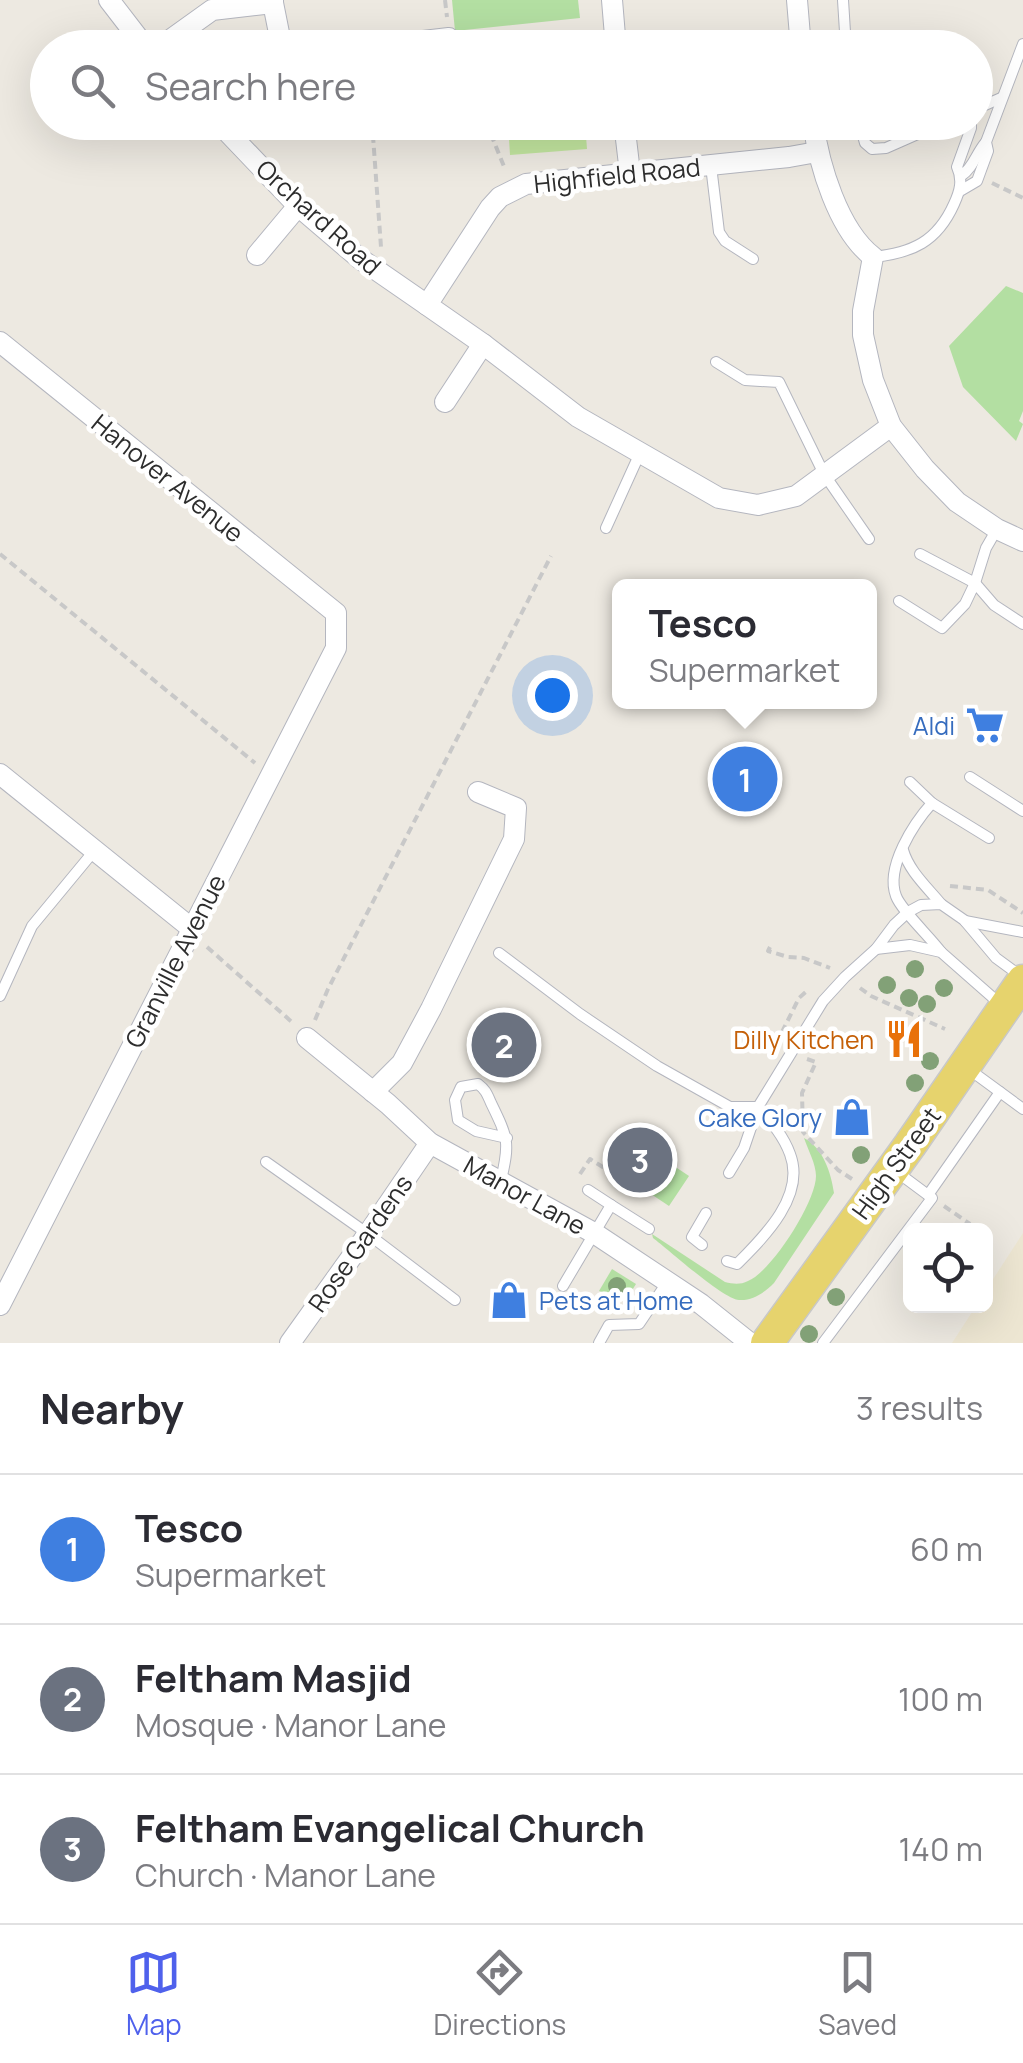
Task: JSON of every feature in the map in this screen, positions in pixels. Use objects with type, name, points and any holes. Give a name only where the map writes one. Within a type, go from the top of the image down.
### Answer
[{"type":"main road","name":"High Street","points":[[766,1343],[1018,989]]},
{"type":"street","points":[[109,0],[133,30]]},
{"type":"street","points":[[612,0],[614,30]]},
{"type":"street","points":[[797,0],[800,30]]},
{"type":"street","points":[[177,30],[212,10],[273,2],[278,30]]},
{"type":"street","name":"Orchard Road","points":[[235,140],[298,206],[359,258],[427,305]]},
{"type":"street","points":[[626,140],[630,173]]},
{"type":"street","points":[[815,140],[825,178],[849,230],[858,246],[873,257],[862,310],[863,335],[873,380],[891,426],[925,470],[957,502],[1023,542]]},
{"type":"street","name":"Highfield Road","points":[[427,305],[490,208],[500,197],[526,184],[817,152]]},
{"type":"street","points":[[257,255],[298,206]]},
{"type":"street","points":[[427,305],[578,417],[719,498],[758,505],[796,496],[891,426]]},
{"type":"street","name":"Hanover Avenue","points":[[0,342],[336,614]]},
{"type":"street","points":[[446,402],[483,344]]},
{"type":"street","name":"Granville Avenue","points":[[0,1305],[336,648],[336,614]]},
{"type":"street","points":[[0,774],[191,928]]},
{"type":"street","points":[[373,1092],[402,1063],[514,839],[516,808],[478,792]]},
{"type":"street","name":"Manor Lane","points":[[307,1038],[430,1143],[594,1233],[701,1304],[750,1343]]},
{"type":"street","name":"Rose Gardens","points":[[290,1343],[430,1143]]},
{"type":"lane","points":[[843,0],[845,30]]},
{"type":"lane","points":[[993,122],[1023,44]]},
{"type":"lane","points":[[993,101],[1002,97]]},
{"type":"lane","points":[[864,140],[872,148],[886,148],[904,140]]},
{"type":"lane","points":[[873,257],[898,254],[934,236],[945,224],[960,191],[962,176],[957,166],[967,140]]},
{"type":"lane","points":[[962,176],[986,142]]},
{"type":"lane","points":[[960,191],[977,181],[988,151],[986,142]]},
{"type":"lane","points":[[710,165],[720,232],[753,260]]},
{"type":"lane","points":[[716,362],[745,380],[779,382],[824,474],[869,538]]},
{"type":"lane","points":[[606,528],[640,452]]},
{"type":"lane","points":[[899,602],[942,628],[965,604],[997,529]]},
{"type":"lane","points":[[920,554],[975,583],[994,604],[1023,624]]},
{"type":"lane","points":[[970,776],[1023,811]]},
{"type":"lane","points":[[910,782],[932,802],[988,838]]},
{"type":"lane","points":[[932,802],[919,818],[897,862],[896,896],[941,952],[990,992],[1018,989]]},
{"type":"lane","points":[[903,849],[917,877],[941,904],[964,920],[1018,989]]},
{"type":"lane","points":[[0,996],[32,926],[95,850]]},
{"type":"lane","points":[[729,1173],[744,1148],[758,1108],[814,1013],[908,912],[921,905],[941,904]]},
{"type":"lane","points":[[964,920],[1023,932]]},
{"type":"lane","points":[[876,949],[910,945],[941,952]]},
{"type":"lane","points":[[500,954],[656,1066],[730,1107],[758,1108],[780,1133],[792,1158],[792,1190],[766,1235],[737,1264],[727,1261]]},
{"type":"lane","points":[[965,1066],[1023,1109]]},
{"type":"lane","points":[[500,1182],[507,1138],[502,1120],[486,1090],[478,1084],[461,1087],[454,1100],[458,1120],[476,1131],[507,1138]]},
{"type":"lane","points":[[824,1343],[1000,1092]]},
{"type":"lane","points":[[266,1162],[455,1300]]},
{"type":"lane","points":[[883,1182],[930,1197]]},
{"type":"lane","points":[[588,1190],[649,1229]]},
{"type":"lane","points":[[562,1286],[611,1204]]},
{"type":"lane","points":[[702,1245],[692,1237],[706,1212]]},
{"type":"lane","points":[[599,1343],[609,1325],[638,1324],[668,1281]]},
{"type":"path","points":[[373,140],[382,261]]},
{"type":"path","points":[[494,140],[509,177]]},
{"type":"path","points":[[979,176],[1023,198]]},
{"type":"path","points":[[0,554],[253,760],[267,781]]},
{"type":"path","points":[[191,928],[210,951],[307,1038],[328,989],[550,556]]},
{"type":"path","points":[[845,977],[871,996],[945,1029]]},
{"type":"path","points":[[816,984],[798,998],[775,1044],[816,1062],[802,1093],[803,1132],[838,1170],[883,1182]]},
{"type":"path","points":[[588,1190],[575,1182],[590,1159],[636,1188],[660,1153]]},
{"type":"path","points":[[930,1197],[969,1223]]},
{"type":"shaded area","points":[[1023,1233],[1023,1343],[952,1343],[971,1313],[993,1313],[993,1279]]},
{"type":"green space","points":[[452,0],[578,0],[580,18],[455,30]]},
{"type":"green space","points":[[509,140],[586,140],[587,149],[510,155]]},
{"type":"green space","points":[[1006,286],[1023,293],[1023,411],[1019,421],[1023,424],[1016,441],[963,387],[949,346]]},
{"type":"green space","points":[[804,1138],[825,1161],[834,1193],[774,1283],[763,1293],[744,1300],[731,1298],[653,1238],[652,1234],[725,1282],[742,1283],[758,1275],[791,1235],[814,1188],[816,1171]]},
{"type":"green space","points":[[654,1148],[689,1176],[669,1206],[633,1182]]},
{"type":"green space","points":[[612,1269],[636,1284],[626,1300],[599,1291]]},
{"type":"place","name":"Aldi","points":[[985,725]]},
{"type":"place","name":"Tesco","points":[[745,779]]},
{"type":"place","name":"Dilly Kitchen","points":[[904,1039]]},
{"type":"place","name":"Feltham Masjid","points":[[504,1045]]},
{"type":"place","name":"Cake Glory","points":[[852,1117]]},
{"type":"place","name":"Feltham Evangelical Church","points":[[640,1160]]},
{"type":"place","name":"Pets at Home","points":[[509,1300]]}]
